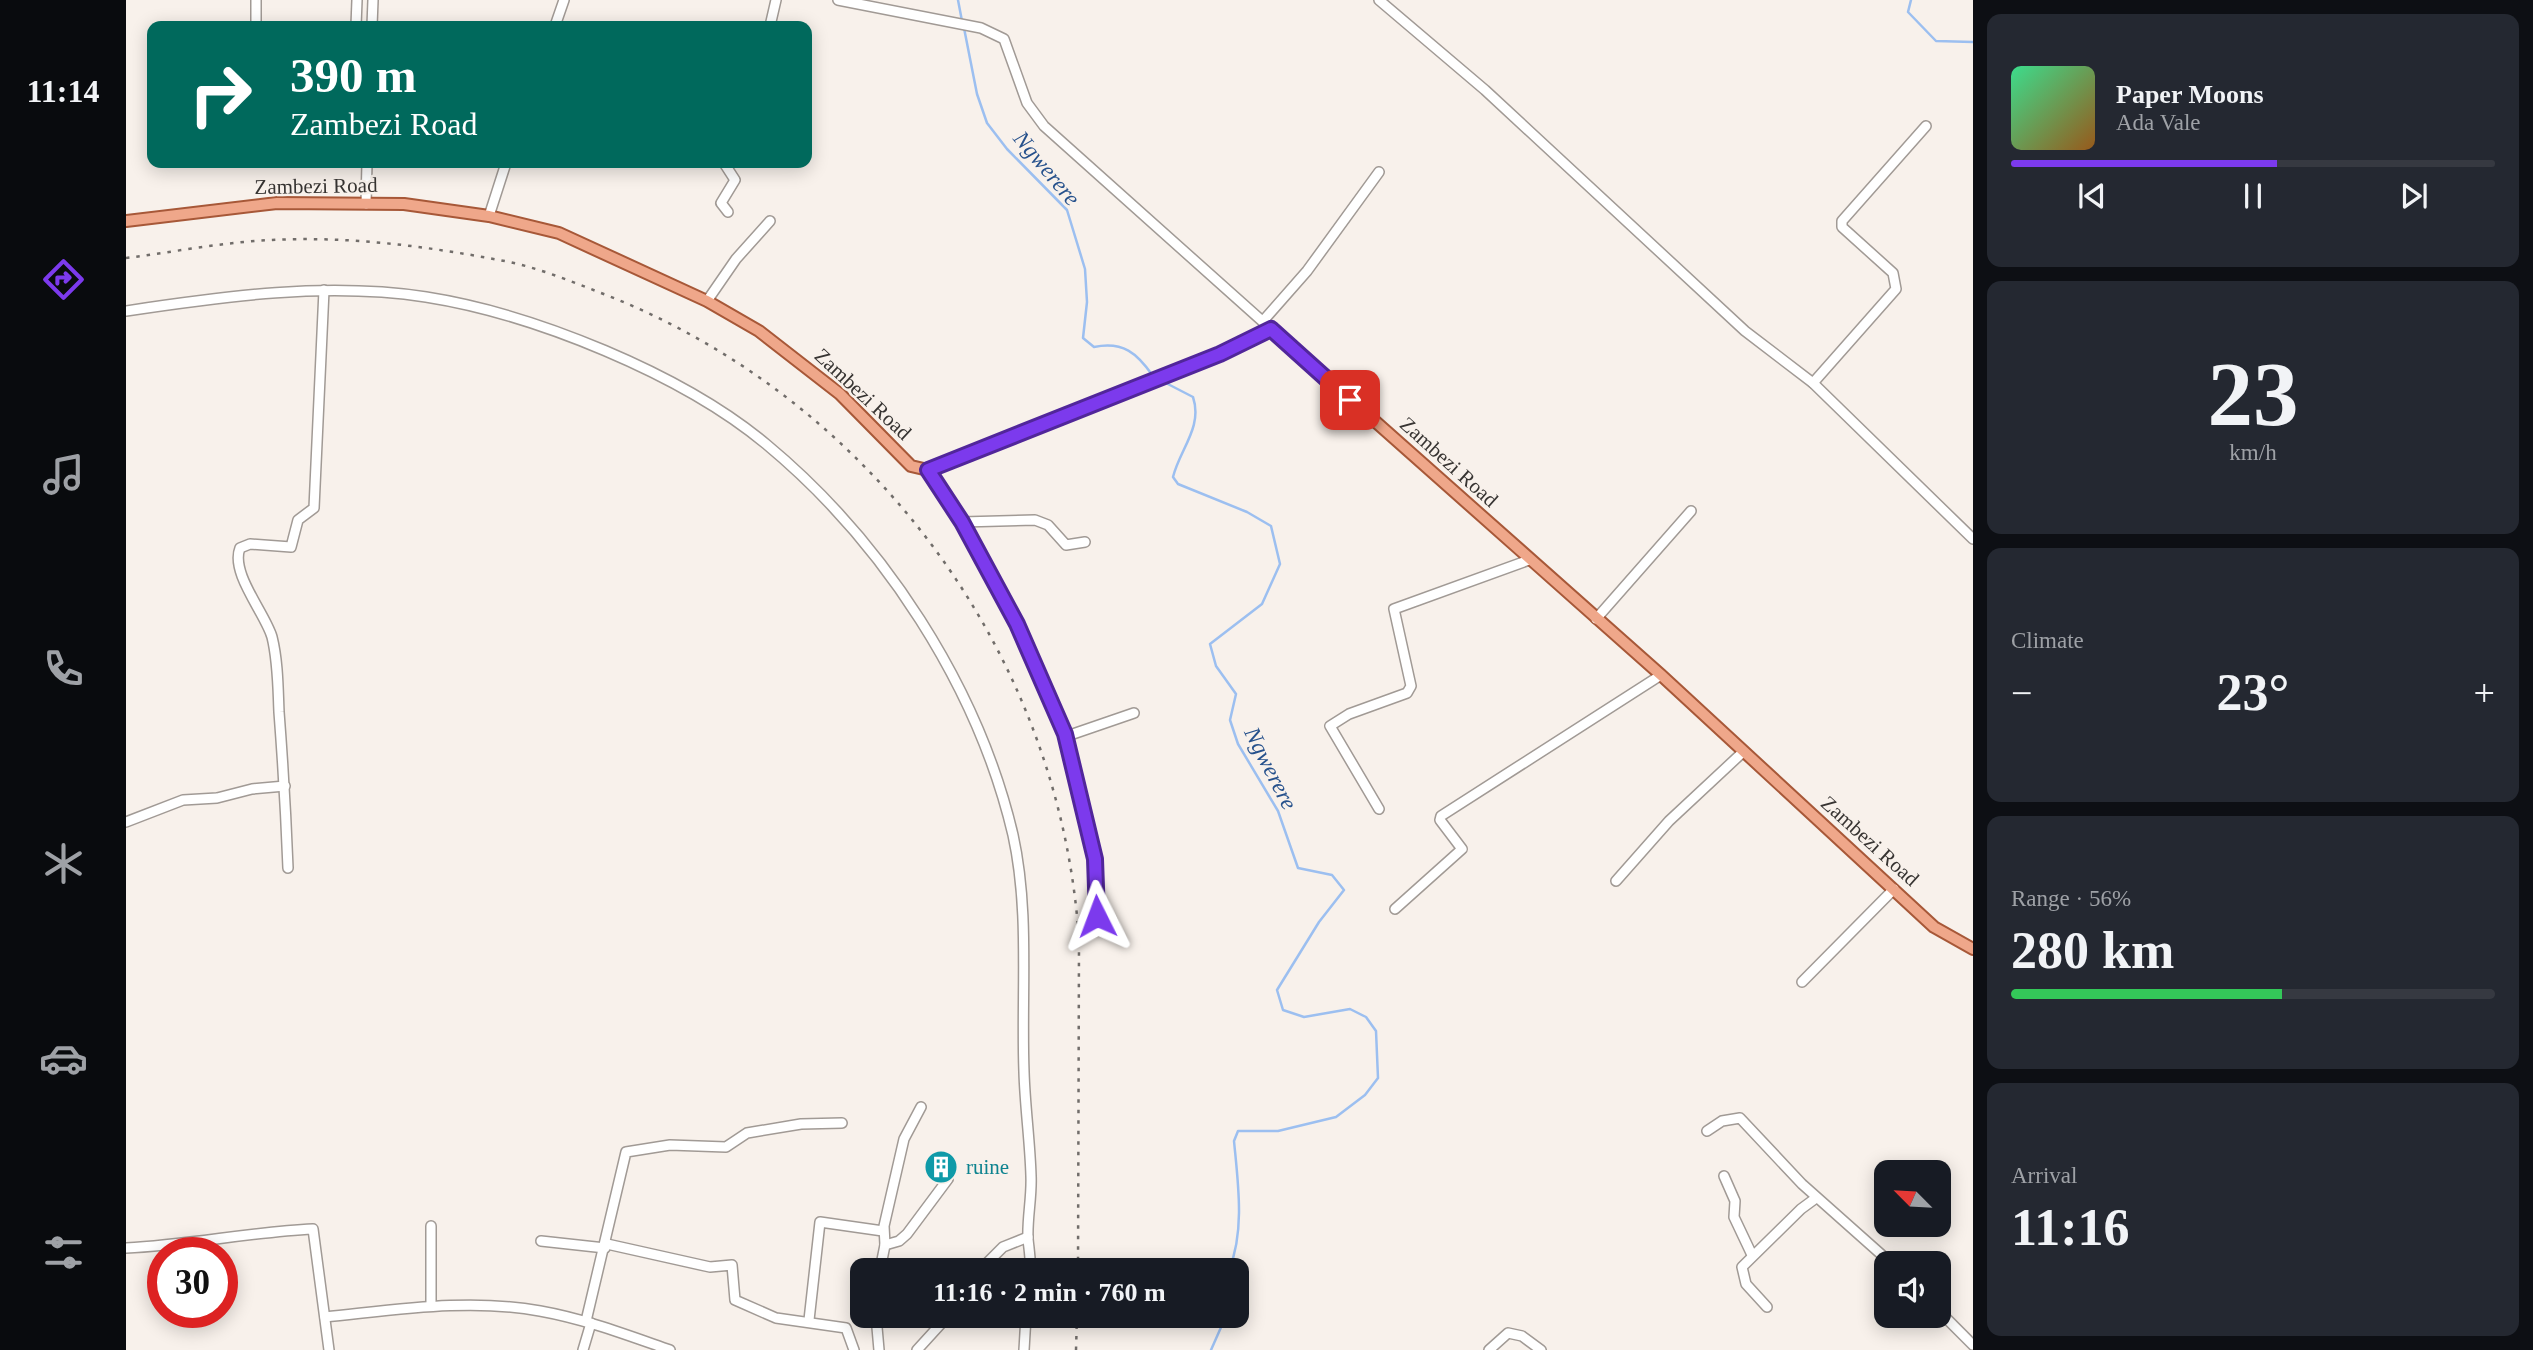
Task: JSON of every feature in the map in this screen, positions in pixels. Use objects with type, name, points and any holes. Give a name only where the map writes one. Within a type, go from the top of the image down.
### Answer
[{"type":"main road","name":"Zambezi Road","points":[[126,221],[277,202],[404,204],[489,216],[559,233],[707,301],[759,331],[840,394],[911,466],[928,470]]},
{"type":"main road","points":[[928,470],[1167,375],[1267,325]]},
{"type":"main road","name":"Zambezi Road","points":[[1267,325],[1661,675],[1934,927],[1973,948]]},
{"type":"street","points":[[256,0],[256,21]]},
{"type":"street","points":[[356,21],[357,0]]},
{"type":"street","points":[[372,21],[373,0]]},
{"type":"street","points":[[557,21],[564,0]]},
{"type":"street","points":[[771,21],[776,0]]},
{"type":"street","points":[[838,0],[981,28],[996,34],[1008,45],[1027,103],[1044,126],[1267,325],[1379,173]]},
{"type":"street","points":[[1379,0],[1485,90],[1745,331],[1813,383],[1973,539]]},
{"type":"street","points":[[1813,383],[1896,289],[1892,273],[1842,227],[1842,221],[1926,126]]},
{"type":"street","points":[[366,204],[367,168]]},
{"type":"street","points":[[489,216],[504,168]]},
{"type":"street","points":[[727,168],[735,180],[721,203],[728,212]]},
{"type":"street","points":[[707,301],[736,259],[769,221]]},
{"type":"street","points":[[288,869],[285,786],[272,638],[245,582],[238,553],[240,548],[250,544],[291,547],[298,520],[314,508],[324,290]]},
{"type":"street","points":[[126,311],[281,291],[382,292],[457,303],[552,331],[657,375],[736,421],[767,444],[817,491],[863,542],[913,611],[968,708],[1000,789],[1013,836],[1023,914],[1024,1079],[1032,1176],[1029,1258]]},
{"type":"street","points":[[928,470],[962,522],[1037,663],[1065,734],[1095,859],[1097,916]]},
{"type":"street","points":[[1596,619],[1691,511]]},
{"type":"street","points":[[962,522],[1035,520],[1048,525],[1066,545],[1085,542]]},
{"type":"street","points":[[1379,809],[1330,726],[1349,714],[1407,693],[1411,686],[1394,609],[1530,560]]},
{"type":"street","points":[[1395,909],[1462,849],[1440,820],[1441,816],[1661,675]]},
{"type":"street","points":[[1065,734],[1112,723],[1134,713]]},
{"type":"street","points":[[1616,881],[1669,821],[1743,752]]},
{"type":"street","points":[[126,822],[183,800],[217,798],[252,789],[285,786]]},
{"type":"street","points":[[1802,982],[1894,889]]},
{"type":"street","points":[[884,1258],[883,1231],[904,1139],[921,1107]]},
{"type":"street","points":[[1707,1131],[1722,1121],[1740,1118],[1816,1198],[1877,1251]]},
{"type":"street","points":[[583,1350],[626,1152],[670,1145],[726,1147],[747,1133],[801,1124],[842,1123]]},
{"type":"street","points":[[1724,1176],[1735,1201],[1734,1217],[1752,1255]]},
{"type":"street","points":[[885,1245],[900,1241],[908,1234],[948,1179]]},
{"type":"street","points":[[1767,1307],[1741,1274],[1742,1267],[1816,1198]]},
{"type":"street","points":[[809,1320],[820,1222],[883,1231]]},
{"type":"street","points":[[431,1226],[431,1306]]},
{"type":"street","points":[[126,1249],[263,1231],[313,1229],[329,1350]]},
{"type":"street","points":[[992,1258],[1003,1247],[1028,1237]]},
{"type":"street","points":[[541,1241],[606,1246],[710,1267],[728,1264],[733,1268],[736,1300],[776,1318],[809,1320],[846,1328],[854,1350]]},
{"type":"street","points":[[325,1317],[431,1306],[513,1307],[589,1322],[670,1350]]},
{"type":"street","points":[[1951,1323],[1973,1345]]},
{"type":"street","points":[[877,1328],[879,1350]]},
{"type":"street","points":[[917,1350],[937,1328]]},
{"type":"street","points":[[1024,1350],[1026,1328]]},
{"type":"street","points":[[1489,1350],[1508,1333],[1522,1335],[1541,1350]]},
{"type":"waterway","name":"Ngwerere","points":[[958,0],[962,21]]},
{"type":"waterway","points":[[1911,0],[1908,12],[1936,41],[1973,42]]},
{"type":"waterway","name":"Ngwerere","points":[[964,28],[977,94],[987,123],[1007,149],[1067,210],[1085,269],[1087,302],[1083,338],[1094,347],[1121,347],[1135,355],[1153,376]]},
{"type":"waterway","name":"Ngwerere","points":[[1162,381],[1193,397],[1195,408],[1193,428],[1173,477],[1178,484],[1247,512],[1271,526],[1280,564],[1262,604],[1210,644],[1216,666],[1236,694],[1230,720],[1238,744],[1278,811],[1298,868],[1332,875],[1344,890],[1319,922],[1277,990],[1283,1010],[1304,1017],[1350,1009],[1366,1017],[1376,1031],[1378,1078],[1365,1095],[1336,1117],[1278,1131],[1238,1131],[1234,1141],[1239,1223],[1233,1258]]},
{"type":"waterway","name":"Ngwerere","points":[[1211,1350],[1221,1328]]},
{"type":"railway","points":[[126,258],[254,241],[329,239],[414,246],[525,266],[601,293],[698,339],[786,397],[865,467],[934,548],[991,637],[1034,733],[1064,835],[1079,941],[1078,1258]]},
{"type":"railway","points":[[1076,1350],[1077,1328]]},
{"type":"place","name":"ruine","points":[[941,1167]]},
{"type":"route","points":[[1097,916],[1095,859],[1065,734],[1037,663],[1017,624],[962,522],[928,470],[1220,354],[1271,329],[1350,400]]}]
